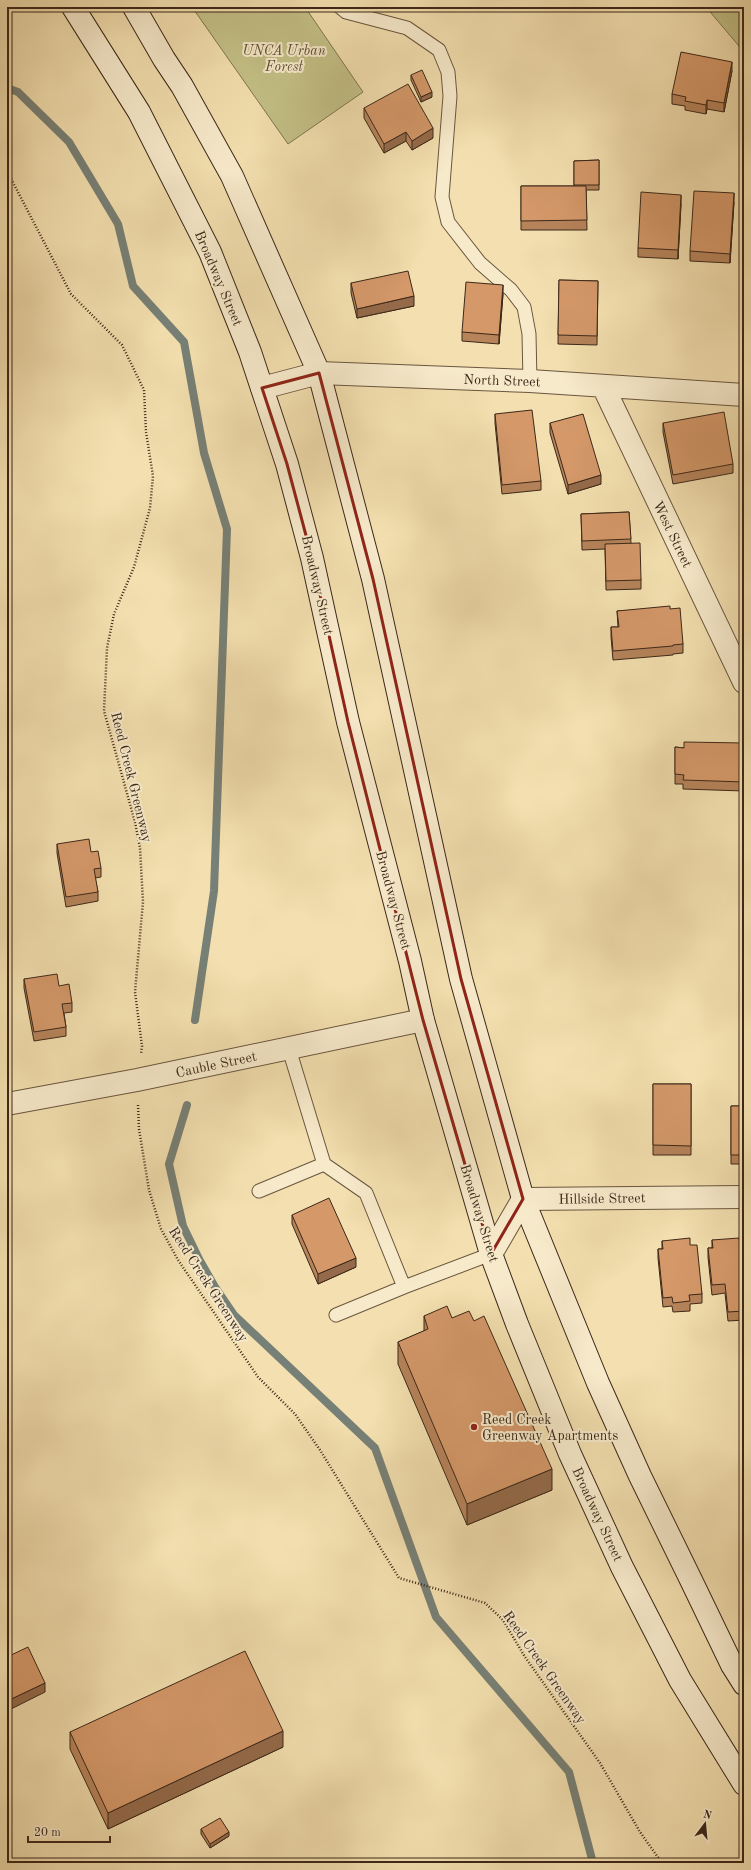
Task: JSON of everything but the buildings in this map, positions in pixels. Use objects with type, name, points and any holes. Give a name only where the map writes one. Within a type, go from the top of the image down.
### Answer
[{"type":"main road","name":"Broadway Street","points":[[73,7],[139,112],[210,252],[250,352],[287,464],[312,558],[348,722],[410,961],[423,1020],[491,1254],[517,1324],[570,1454],[622,1567],[680,1680],[744,1784]]},
{"type":"main road","points":[[134,7],[182,86],[232,176],[319,373],[373,579],[461,979],[523,1199],[598,1383],[637,1469],[732,1665],[744,1684]]},
{"type":"main road","name":"North Street","points":[[262,388],[319,373],[530,381],[744,395]]},
{"type":"main road","name":"West Street","points":[[603,386],[744,682]]},
{"type":"main road","name":"Cauble Street","points":[[7,1104],[138,1080],[423,1020]]},
{"type":"main road","name":"Hillside Street","points":[[523,1199],[744,1197]]},
{"type":"main road","points":[[491,1254],[523,1199]]},
{"type":"lane","points":[[340,7],[346,12],[408,28],[439,50],[448,72],[450,96],[442,197],[448,222],[480,263],[511,290],[524,307],[529,334],[530,381]]},
{"type":"lane","points":[[289,1048],[324,1164],[366,1193],[404,1287]]},
{"type":"lane","points":[[259,1191],[324,1164]]},
{"type":"lane","points":[[336,1315],[491,1254]]},
{"type":"path","name":"Reed Creek Greenway","points":[[7,172],[72,294],[122,345],[144,390],[146,432],[153,476],[150,508],[134,567],[114,614],[107,648],[104,711],[135,822],[140,848],[143,902],[135,992],[142,1046],[138,1080],[139,1129],[149,1190],[160,1228],[178,1260],[258,1377],[295,1414],[316,1444],[399,1578],[485,1603],[503,1620],[525,1657],[600,1763],[640,1832],[662,1863]]},
{"type":"highlighted area","points":[[319,373],[373,579],[461,979],[523,1199],[491,1254],[423,1020],[348,722],[312,558],[287,464],[262,388]]},
{"type":"green space","name":"UNCA Urban Forest","points":[[192,7],[305,7],[363,92],[288,144]]},
{"type":"green space","points":[[706,7],[744,7],[744,52]]},
{"type":"waterway","points":[[7,88],[18,92],[69,142],[118,224],[133,286],[184,342],[204,453],[227,529],[214,891],[195,1020]]},
{"type":"waterway","points":[[187,1105],[169,1164],[183,1226],[199,1259],[215,1287],[234,1315],[375,1448],[436,1617],[569,1772],[593,1863]]},
{"type":"place","name":"Reed Creek Greenway Apartments","points":[[474,1427]]}]
